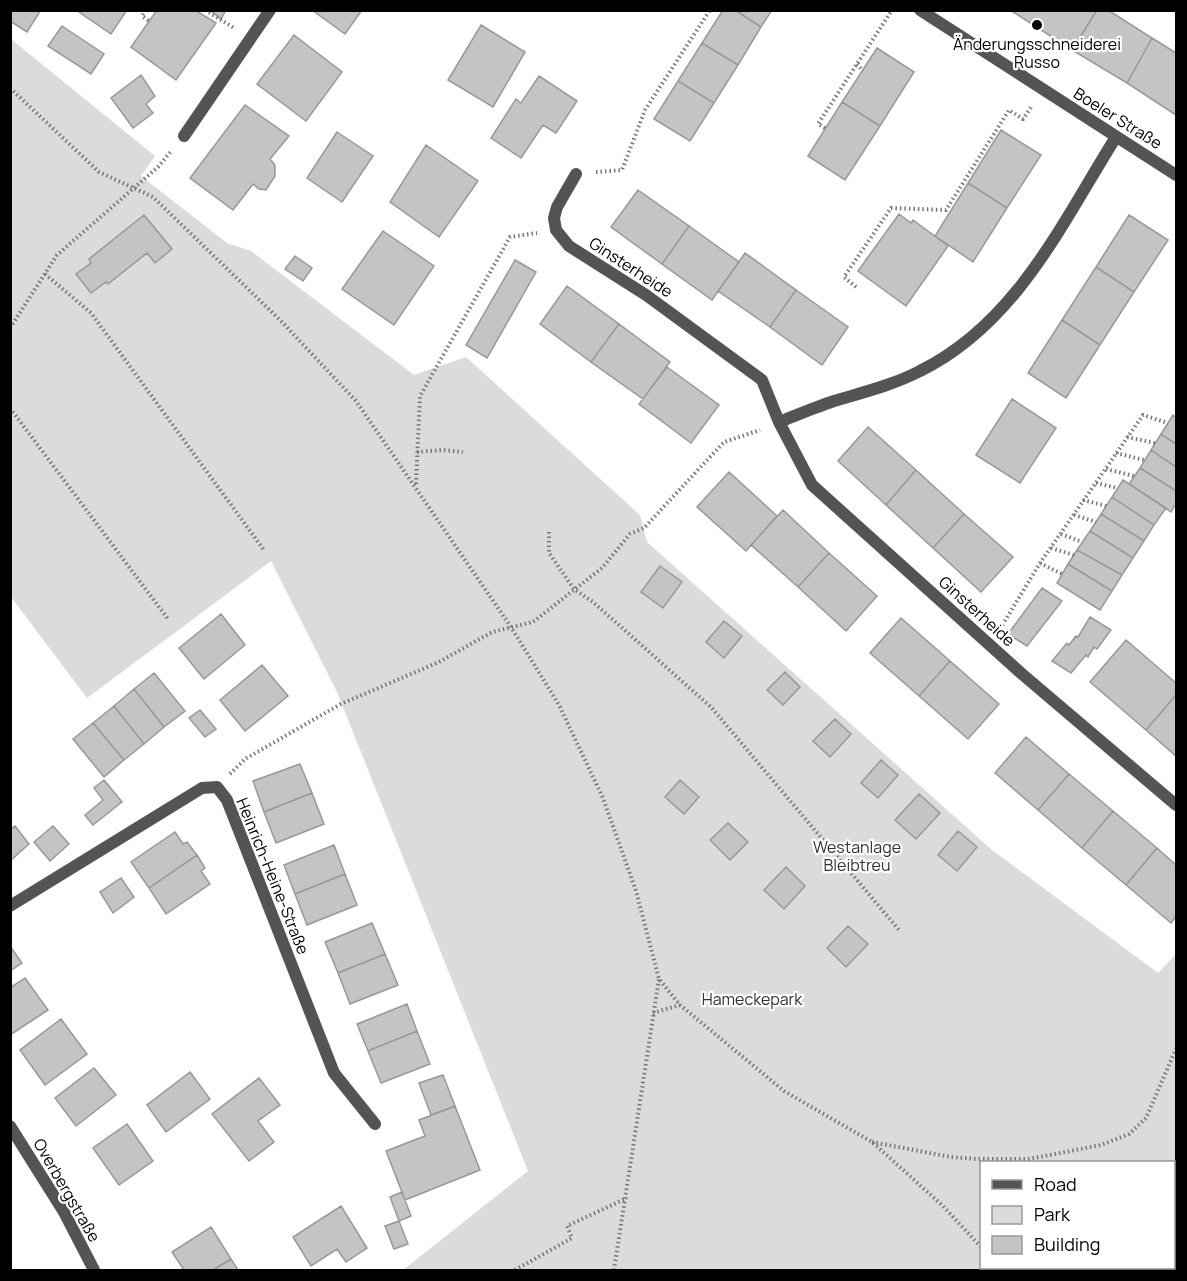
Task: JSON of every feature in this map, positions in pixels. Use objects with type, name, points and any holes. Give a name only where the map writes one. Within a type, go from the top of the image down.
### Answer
[{"type":"street","points":[[184,136],[270,10]]},
{"type":"street","name":"Boeler Straße","points":[[921,10],[1176,175]]},
{"type":"street","points":[[779,422],[914,374],[949,354],[990,323],[1023,285],[1116,136]]},
{"type":"street","points":[[556,230],[554,218],[557,207],[576,174]]},
{"type":"street","name":"Ginsterheide","points":[[556,230],[569,246],[646,295],[762,380],[779,422],[812,485],[990,645],[1176,805]]},
{"type":"street","name":"Heinrich-Heine-Straße","points":[[10,906],[202,788],[217,787],[227,800],[334,1073],[375,1124]]},
{"type":"street","name":"Overbergstraße","points":[[10,1126],[64,1212],[94,1270]]},
{"type":"path","points":[[146,10],[142,16],[149,21]]},
{"type":"path","points":[[205,10],[250,38]]},
{"type":"path","points":[[576,174],[622,170],[645,110],[710,10]]},
{"type":"path","points":[[825,128],[818,124],[892,10]]},
{"type":"path","points":[[857,63],[863,71]]},
{"type":"path","points":[[10,88],[99,172],[153,197],[282,322],[356,401],[416,485],[511,627],[559,705],[603,798],[636,891],[659,979],[680,1005],[784,1090],[872,1142],[942,1205],[980,1247]]},
{"type":"path","points":[[856,287],[844,277],[891,208],[946,210],[1009,110],[1023,119],[1042,90]]},
{"type":"path","points":[[10,328],[57,255],[158,167],[184,136]]},
{"type":"path","points":[[416,485],[420,396],[510,237],[556,230]]},
{"type":"path","points":[[45,274],[91,313],[264,550]]},
{"type":"path","points":[[10,408],[168,619]]},
{"type":"path","points":[[990,645],[1040,563],[1143,415],[1168,423]]},
{"type":"path","points":[[217,787],[245,759],[341,704],[439,662],[492,632],[533,622],[602,568],[630,534],[644,528],[724,442],[779,422]]},
{"type":"path","points":[[1127,437],[1155,443]]},
{"type":"path","points":[[417,452],[443,450],[463,452]]},
{"type":"path","points":[[1116,453],[1144,460]]},
{"type":"path","points":[[1106,469],[1134,476]]},
{"type":"path","points":[[1096,483],[1117,488]]},
{"type":"path","points":[[1083,501],[1106,506]]},
{"type":"path","points":[[1074,514],[1096,522]]},
{"type":"path","points":[[549,532],[549,554],[574,589],[593,602],[711,707],[899,930]]},
{"type":"path","points":[[1060,534],[1082,542]]},
{"type":"path","points":[[1051,548],[1074,555]]},
{"type":"path","points":[[1040,563],[1062,574]]},
{"type":"path","points":[[614,1270],[659,979]]},
{"type":"path","points":[[653,1013],[680,1005]]},
{"type":"path","points":[[872,1142],[951,1157],[1028,1161],[1101,1145],[1129,1134],[1146,1118],[1176,1049]]},
{"type":"path","points":[[515,1270],[572,1238],[567,1226],[627,1197]]},
{"type":"green space","name":"Hameckepark","points":[[11,39],[155,156],[141,176],[227,243],[251,251],[414,375],[466,357],[640,515],[647,542],[992,850],[1158,973],[1176,954],[1176,1270],[403,1270],[528,1171],[337,692],[271,561],[87,698],[11,597]]},
{"type":"building","points":[[11,10],[41,10],[27,32],[10,21]]},
{"type":"building","points":[[76,10],[127,10],[111,34]]},
{"type":"building","points":[[157,10],[195,10],[216,23],[176,80],[131,47]]},
{"type":"building","points":[[210,10],[226,10],[221,19]]},
{"type":"building","points":[[312,10],[362,10],[345,34]]},
{"type":"building","points":[[723,10],[735,10],[761,27],[738,65],[702,43]]},
{"type":"building","points":[[735,10],[772,10],[761,27]]},
{"type":"building","points":[[1010,10],[1097,10],[1072,50]]},
{"type":"building","points":[[1097,10],[1108,10],[1152,38],[1127,83],[1072,50]]},
{"type":"building","points":[[481,25],[525,52],[493,107],[448,80]]},
{"type":"building","points":[[62,26],[104,54],[91,74],[48,46]]},
{"type":"building","points":[[294,35],[342,72],[306,121],[257,84]]},
{"type":"building","points":[[1152,38],[1176,53],[1176,115],[1127,83]]},
{"type":"building","points":[[702,43],[738,65],[714,103],[678,81]]},
{"type":"building","points":[[877,48],[914,72],[880,126],[842,102]]},
{"type":"building","points":[[141,75],[155,96],[146,104],[153,113],[133,128],[111,98]]},
{"type":"building","points":[[539,76],[577,101],[556,133],[543,125],[521,158],[491,138],[516,99],[521,103]]},
{"type":"building","points":[[678,81],[714,103],[690,141],[654,119]]},
{"type":"building","points":[[842,102],[880,126],[845,180],[808,156]]},
{"type":"building","points":[[245,105],[289,136],[270,159],[275,165],[275,176],[266,190],[259,189],[253,184],[233,210],[190,178]]},
{"type":"building","points":[[1001,130],[1041,155],[1007,208],[968,183]]},
{"type":"building","points":[[337,132],[373,156],[342,202],[307,178]]},
{"type":"building","points":[[426,145],[478,181],[439,237],[390,202]]},
{"type":"building","points":[[968,183],[1007,208],[973,262],[935,236]]},
{"type":"building","points":[[638,190],[689,226],[662,264],[611,227]]},
{"type":"building","points":[[899,214],[911,223],[913,220],[948,246],[906,306],[858,271]]},
{"type":"building","points":[[144,215],[172,249],[155,263],[147,253],[108,284],[106,282],[91,293],[76,274],[91,263],[89,259]]},
{"type":"building","points":[[1129,215],[1168,240],[1134,292],[1096,267]]},
{"type":"building","points":[[689,226],[739,262],[712,300],[662,264]]},
{"type":"building","points":[[383,231],[434,266],[394,325],[342,289]]},
{"type":"building","points":[[745,253],[796,290],[770,327],[718,291]]},
{"type":"building","points":[[295,256],[312,268],[303,281],[285,269]]},
{"type":"building","points":[[515,260],[536,272],[487,358],[466,345]]},
{"type":"building","points":[[1096,267],[1134,292],[1100,345],[1062,320]]},
{"type":"building","points":[[567,286],[619,324],[591,362],[540,324]]},
{"type":"building","points":[[796,290],[848,327],[822,365],[770,327]]},
{"type":"building","points":[[1062,320],[1100,345],[1066,398],[1028,373]]},
{"type":"building","points":[[619,324],[670,362],[643,399],[591,362]]},
{"type":"building","points":[[667,367],[719,405],[691,443],[639,404]]},
{"type":"building","points":[[1012,399],[1056,428],[1020,483],[976,455]]},
{"type":"building","points":[[1173,415],[1176,418],[1176,444],[1161,434]]},
{"type":"building","points":[[868,427],[916,470],[886,505],[838,461]]},
{"type":"building","points":[[1161,434],[1176,444],[1176,467],[1151,450]]},
{"type":"building","points":[[1151,450],[1176,467],[1176,491],[1140,468]]},
{"type":"building","points":[[1140,468],[1176,491],[1176,503],[1171,512],[1129,484]]},
{"type":"building","points":[[916,470],[964,514],[933,548],[886,505]]},
{"type":"building","points":[[729,472],[777,516],[746,551],[697,507]]},
{"type":"building","points":[[1123,480],[1166,508],[1154,525],[1112,497]]},
{"type":"building","points":[[1112,497],[1154,525],[1144,541],[1101,514]]},
{"type":"building","points":[[783,510],[829,553],[798,587],[751,545]]},
{"type":"building","points":[[964,514],[1013,557],[981,592],[933,548]]},
{"type":"building","points":[[1101,514],[1144,541],[1133,558],[1090,531]]},
{"type":"building","points":[[1090,531],[1133,558],[1122,575],[1077,550]]},
{"type":"building","points":[[1077,550],[1122,575],[1112,591],[1068,564]]},
{"type":"building","points":[[829,553],[877,596],[846,631],[798,587]]},
{"type":"building","points":[[1068,564],[1112,591],[1100,610],[1057,583]]},
{"type":"building","points":[[660,566],[682,582],[663,608],[641,592]]},
{"type":"building","points":[[1042,588],[1062,601],[1027,646],[1008,634]]},
{"type":"building","points":[[221,614],[245,645],[204,679],[179,648]]},
{"type":"building","points":[[1090,617],[1111,630],[1097,649],[1094,647],[1088,657],[1086,655],[1071,673],[1052,661],[1067,643],[1069,645],[1076,636],[1078,637]]},
{"type":"building","points":[[901,618],[950,661],[919,696],[870,653]]},
{"type":"building","points":[[724,621],[742,636],[724,658],[706,642]]},
{"type":"building","points":[[1126,640],[1176,683],[1176,695],[1146,730],[1090,682]]},
{"type":"building","points":[[950,661],[999,704],[968,739],[919,696]]},
{"type":"building","points":[[262,665],[288,696],[245,731],[220,700]]},
{"type":"building","points":[[785,672],[800,687],[783,705],[767,690]]},
{"type":"building","points":[[154,673],[185,711],[164,727],[134,689]]},
{"type":"building","points":[[134,689],[164,727],[144,744],[114,706]]},
{"type":"building","points":[[1176,695],[1176,756],[1146,730]]},
{"type":"building","points":[[114,706],[144,744],[124,760],[93,723]]},
{"type":"building","points":[[200,710],[216,729],[205,737],[189,718]]},
{"type":"building","points":[[835,719],[851,734],[830,757],[813,741]]},
{"type":"building","points":[[93,723],[124,760],[104,777],[73,739]]},
{"type":"building","points":[[1026,737],[1069,774],[1038,810],[995,773]]},
{"type":"building","points":[[881,760],[898,775],[878,798],[861,783]]},
{"type":"building","points":[[300,764],[312,793],[264,812],[253,781]]},
{"type":"building","points":[[1069,774],[1113,811],[1082,848],[1038,810]]},
{"type":"building","points":[[104,780],[122,802],[93,825],[85,815],[103,800],[94,788]]},
{"type":"building","points":[[680,780],[699,797],[684,814],[665,797]]},
{"type":"building","points":[[312,793],[324,824],[276,843],[264,812]]},
{"type":"building","points":[[919,794],[940,813],[916,839],[895,820]]},
{"type":"building","points":[[1113,811],[1157,848],[1126,885],[1082,848]]},
{"type":"building","points":[[728,823],[748,842],[730,860],[710,840]]},
{"type":"building","points":[[15,826],[29,844],[10,861],[10,830]]},
{"type":"building","points":[[53,826],[69,844],[50,861],[34,842]]},
{"type":"building","points":[[958,831],[977,847],[957,871],[938,855]]},
{"type":"building","points":[[175,832],[183,844],[187,842],[197,855],[149,888],[131,862]]},
{"type":"building","points":[[334,845],[345,874],[295,894],[284,865]]},
{"type":"building","points":[[1157,848],[1176,865],[1176,916],[1171,923],[1126,885]]},
{"type":"building","points":[[197,855],[205,868],[201,871],[210,884],[166,914],[149,888]]},
{"type":"building","points":[[786,867],[805,886],[784,909],[764,890]]},
{"type":"building","points":[[345,874],[357,905],[307,925],[295,894]]},
{"type":"building","points":[[121,878],[134,897],[113,913],[100,892]]},
{"type":"building","points":[[372,923],[385,954],[338,973],[325,942]]},
{"type":"building","points":[[848,926],[868,944],[846,967],[827,948]]},
{"type":"building","points":[[10,946],[22,963],[10,971]]},
{"type":"building","points":[[385,954],[398,985],[350,1004],[338,973]]},
{"type":"building","points":[[25,978],[48,1010],[10,1035],[10,988]]},
{"type":"building","points":[[407,1004],[417,1031],[368,1051],[357,1024]]},
{"type":"building","points":[[61,1019],[87,1054],[45,1085],[20,1050]]},
{"type":"building","points":[[417,1031],[430,1064],[381,1083],[368,1051]]},
{"type":"building","points":[[94,1068],[116,1095],[76,1126],[55,1098]]},
{"type":"building","points":[[190,1072],[210,1099],[166,1132],[147,1105]]},
{"type":"building","points":[[443,1075],[455,1106],[431,1115],[419,1083]]},
{"type":"building","points":[[259,1078],[280,1105],[258,1121],[274,1142],[249,1161],[212,1114]]},
{"type":"building","points":[[455,1106],[480,1170],[405,1200],[386,1151],[425,1136],[419,1120]]},
{"type":"building","points":[[127,1124],[153,1161],[119,1185],[93,1148]]},
{"type":"building","points":[[402,1192],[411,1216],[399,1221],[390,1197]]},
{"type":"building","points":[[341,1206],[367,1248],[346,1262],[337,1249],[311,1266],[293,1237]]},
{"type":"building","points":[[399,1221],[408,1244],[394,1249],[385,1226]]},
{"type":"building","points":[[211,1227],[231,1259],[213,1270],[184,1270],[172,1252]]},
{"type":"building","points":[[231,1259],[238,1270],[213,1270]]},
{"type":"place","name":"Änderungsschneiderei Russo","points":[[1037,25]]},
{"type":"park label","name":"Westanlage Bleibtreu","points":[[857,856]]}]
